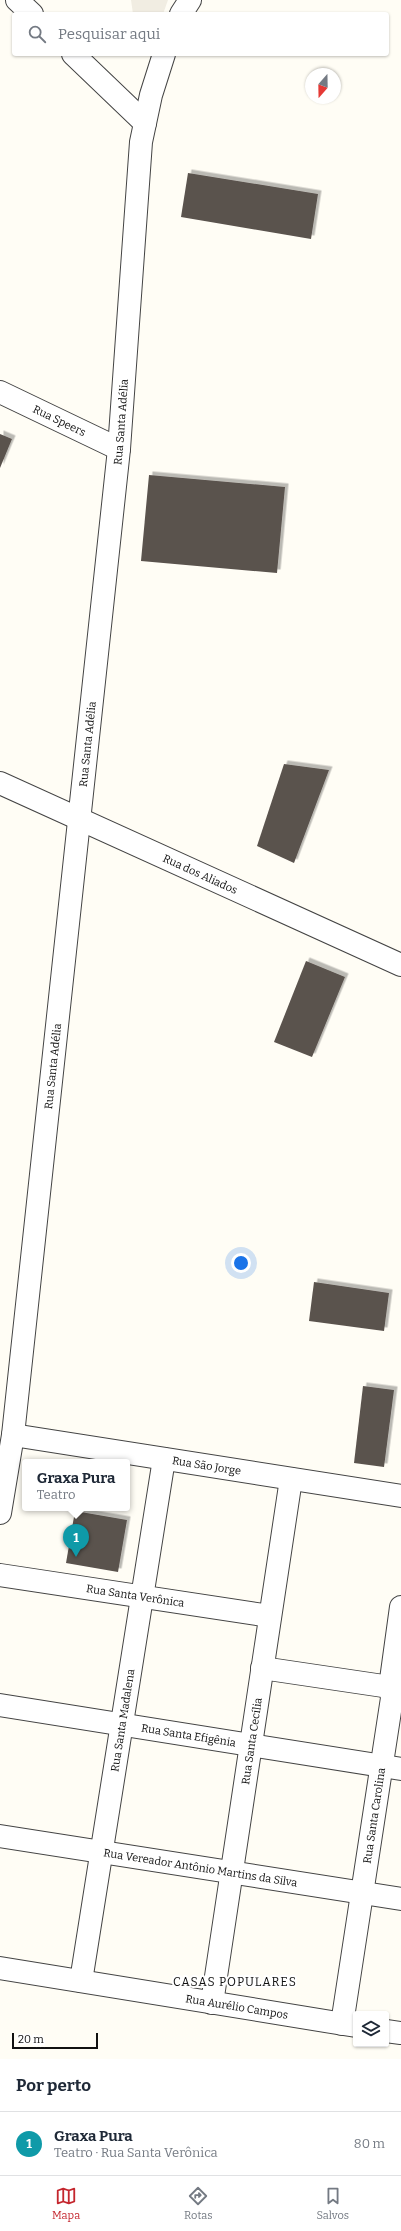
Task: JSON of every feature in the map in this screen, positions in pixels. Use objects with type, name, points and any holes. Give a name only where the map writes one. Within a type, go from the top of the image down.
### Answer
[{"type":"street","points":[[17,0],[30,12]]},
{"type":"street","points":[[182,12],[190,0]]},
{"type":"street","points":[[75,56],[145,123]]},
{"type":"street","name":"Rua Santa Adélia","points":[[0,1513],[6,1439],[80,819],[119,449],[141,142],[163,56]]},
{"type":"street","name":"Rua Speers","points":[[0,392],[119,449]]},
{"type":"street","name":"Rua dos Aliados","points":[[0,783],[401,965]]},
{"type":"street","name":"Rua São Jorge","points":[[6,1439],[164,1459],[401,1496]]},
{"type":"street","name":"Rua Santa Madalena","points":[[81,1981],[164,1459]]},
{"type":"street","name":"Rua Santa Cecília","points":[[212,2002],[291,1479]]},
{"type":"street","name":"Rua Santa Verônica","points":[[0,1575],[270,1616]]},
{"type":"street","name":"Rua Santa Carolina","points":[[349,2025],[362,1893],[391,1767],[392,1698],[390,1687],[399,1638],[401,1607]]},
{"type":"street","points":[[262,1668],[390,1687]]},
{"type":"street","name":"Rua Santa Efigênia","points":[[0,1705],[391,1767]]},
{"type":"street","name":"Rua Vereador Antônio Martins da Silva","points":[[0,1836],[401,1899]]},
{"type":"street","name":"Rua Aurélio Campos","points":[[0,1968],[349,2025]]},
{"type":"street","points":[[389,2031],[401,2033]]},
{"type":"shaded area","points":[[131,0],[168,0],[164,12],[133,12]]},
{"type":"building","points":[[188,173],[318,194],[311,239],[181,217]]},
{"type":"building","points":[[0,434],[12,439],[0,468]]},
{"type":"building","points":[[149,475],[285,487],[277,573],[141,561]]},
{"type":"building","points":[[284,764],[329,770],[294,863],[257,846]]},
{"type":"building","points":[[306,961],[345,977],[312,1057],[274,1042]]},
{"type":"building","points":[[314,1282],[389,1293],[384,1331],[309,1321]]},
{"type":"building","points":[[363,1386],[394,1390],[384,1467],[354,1463]]},
{"type":"building","points":[[75,1511],[127,1520],[118,1572],[66,1563]]},
{"type":"place","name":"Graxa Pura","points":[[76,1557]]},
{"type":"district","name":"CASAS POPULARES","points":[[235,1982]]}]
